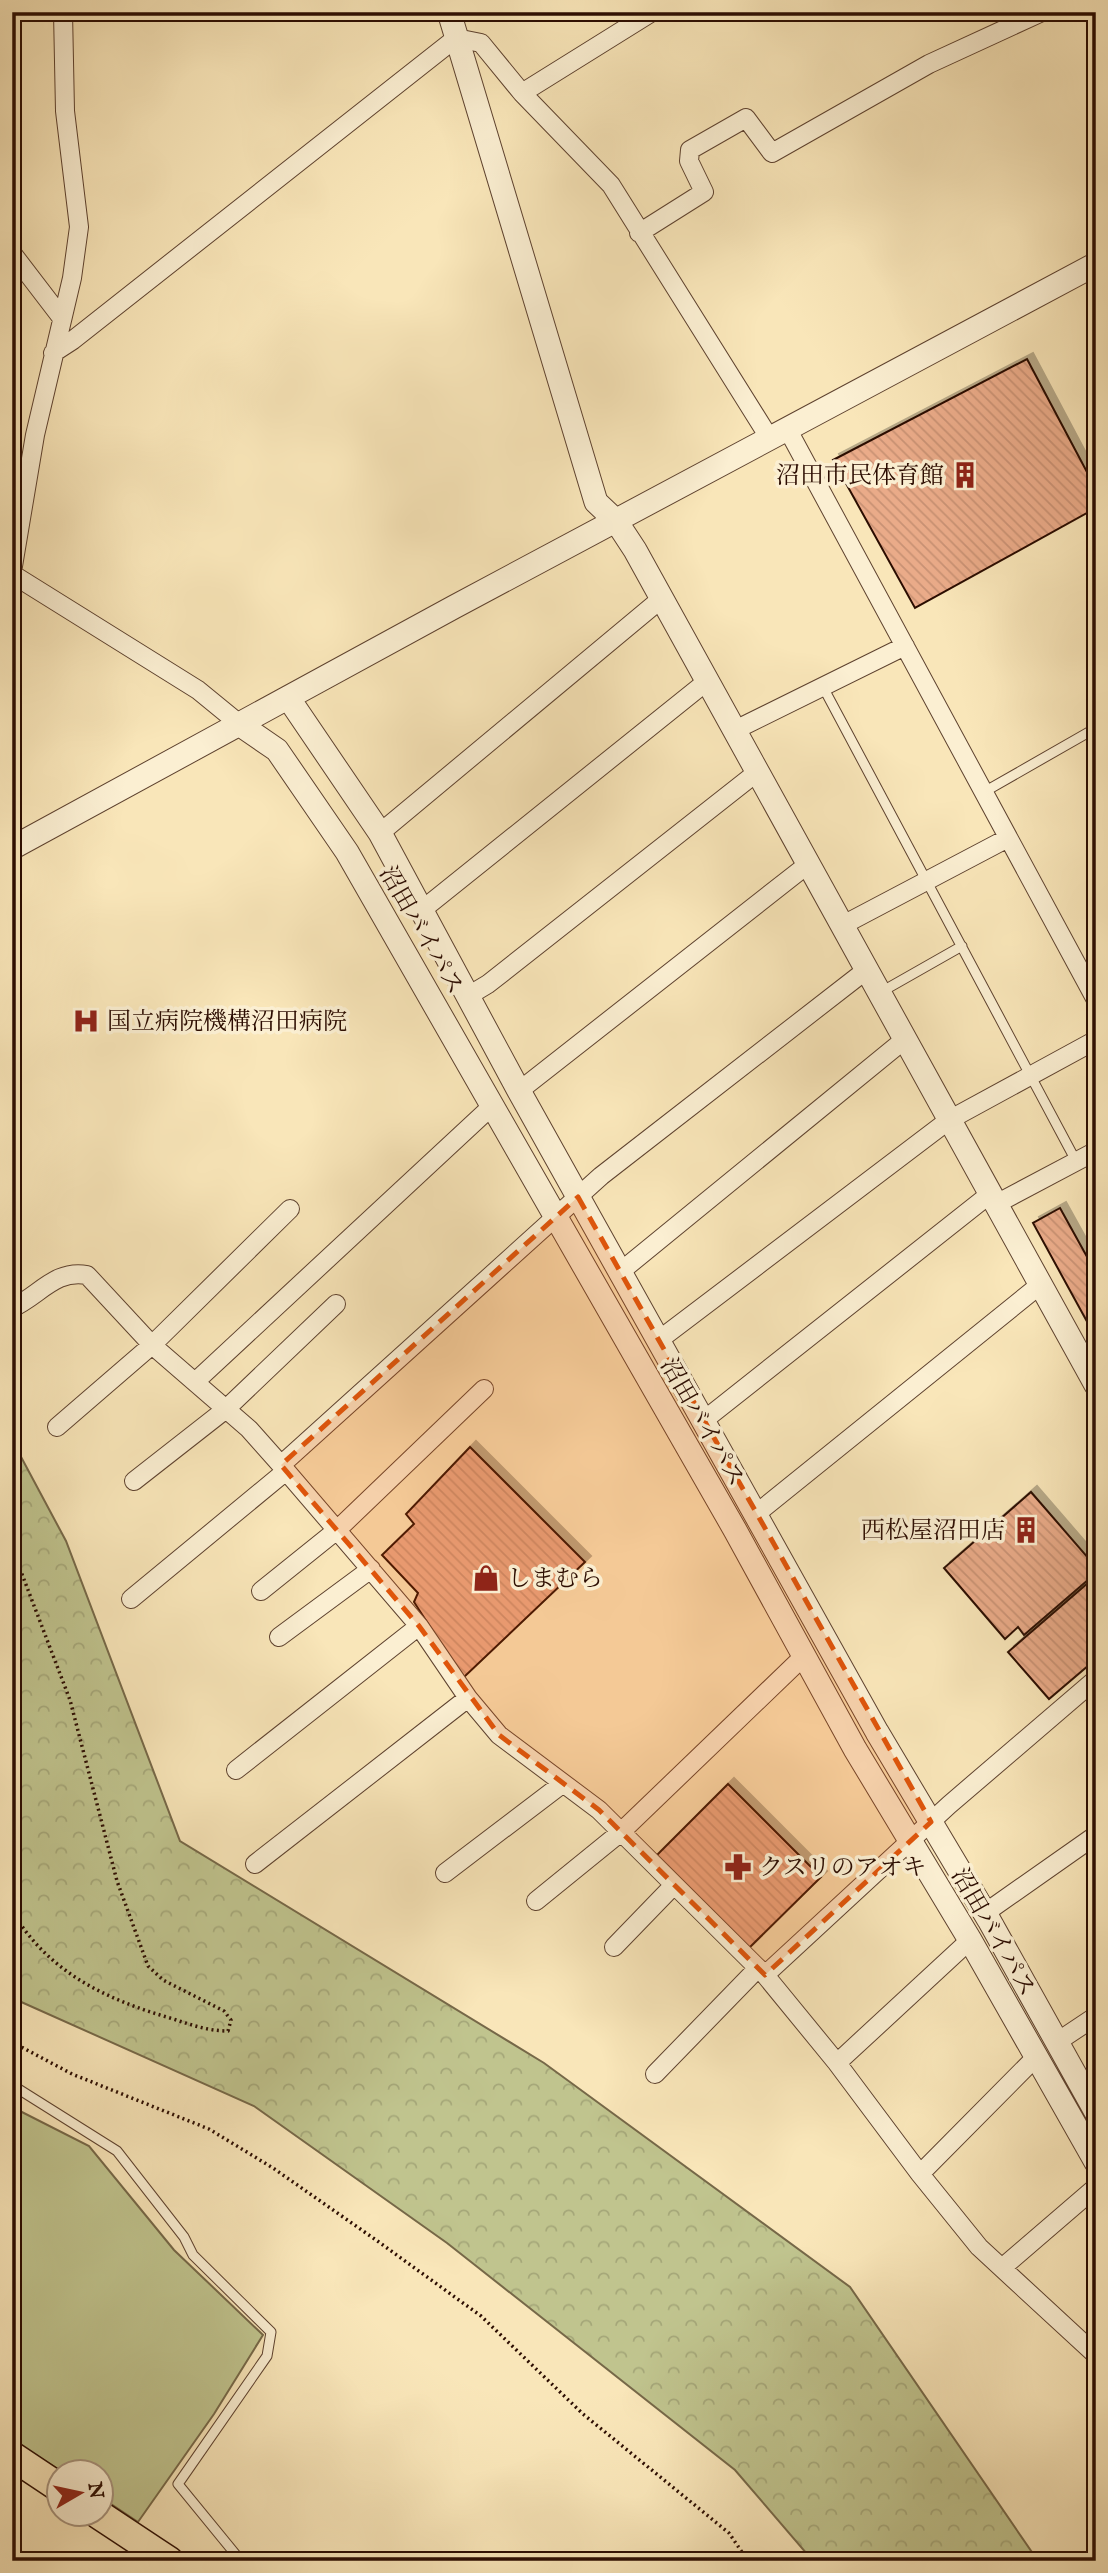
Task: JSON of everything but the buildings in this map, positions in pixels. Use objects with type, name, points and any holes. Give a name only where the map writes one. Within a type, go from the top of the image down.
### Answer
[{"type":"main road","points":[[12,2456],[46,2479]]},
{"type":"main road","points":[[116,2526],[169,2561]]},
{"type":"street","points":[[63,12],[65,111],[79,227],[72,278],[35,435],[12,573],[198,690],[242,726]]},
{"type":"street","points":[[449,12],[596,502],[616,521],[661,599],[1096,1385]]},
{"type":"street","points":[[522,93],[652,12]]},
{"type":"street","points":[[639,233],[704,192],[689,161],[690,150],[746,118],[772,153],[929,64],[1042,12]]},
{"type":"street","points":[[53,353],[84,332],[456,38],[481,43],[522,93],[611,185],[639,233],[779,435],[905,646],[1096,1000]]},
{"type":"street","points":[[12,253],[61,317]]},
{"type":"street","points":[[12,848],[1096,264]]},
{"type":"street","points":[[380,832],[661,599]]},
{"type":"street","points":[[733,731],[905,646]]},
{"type":"street","points":[[422,910],[706,681]]},
{"type":"street","name":"沼田バイパス","points":[[289,699],[380,832],[519,1091],[703,1421],[877,1732],[985,1913],[1096,2112]]},
{"type":"street","name":"沼田バイパス","points":[[242,726],[277,750],[347,852],[804,1656],[1096,2162]]},
{"type":"street","points":[[468,996],[488,984],[757,773]]},
{"type":"street","points":[[841,926],[1008,838]]},
{"type":"street","points":[[519,1091],[807,865]]},
{"type":"street","points":[[131,1599],[284,1468],[578,1197],[865,971]]},
{"type":"street","points":[[620,1272],[904,1040]]},
{"type":"street","points":[[659,1340],[950,1120],[1096,1040]]},
{"type":"street","points":[[195,1382],[492,1106]]},
{"type":"street","points":[[703,1421],[993,1199],[1096,1151]]},
{"type":"street","points":[[57,1427],[152,1345],[290,1209]]},
{"type":"street","points":[[12,1308],[57,1278],[74,1272],[87,1275],[152,1345],[226,1409],[284,1468],[419,1626],[468,1698],[499,1735],[599,1810],[762,1971],[979,2247],[1096,2355]]},
{"type":"street","points":[[756,1514],[1041,1284]]},
{"type":"street","points":[[134,1481],[226,1409],[336,1304]]},
{"type":"street","points":[[261,1591],[337,1530],[484,1389]]},
{"type":"street","points":[[279,1637],[371,1569]]},
{"type":"street","points":[[236,1770],[419,1626]]},
{"type":"street","points":[[536,1900],[621,1832],[804,1656]]},
{"type":"street","points":[[655,2074],[762,1971],[1096,1679]]},
{"type":"street","points":[[256,1864],[468,1698]]},
{"type":"street","points":[[445,1873],[562,1784]]},
{"type":"street","points":[[985,1913],[1096,1835]]},
{"type":"street","points":[[614,1947],[674,1885]]},
{"type":"street","points":[[837,2063],[970,1940]]},
{"type":"street","points":[[1057,2042],[1096,2017]]},
{"type":"street","points":[[919,2174],[1035,2058]]},
{"type":"street","points":[[1003,2267],[1096,2187]]},
{"type":"lane","points":[[823,687],[1076,1161]]},
{"type":"lane","points":[[984,792],[1096,728]]},
{"type":"lane","points":[[878,994],[962,946]]},
{"type":"lane","points":[[12,2085],[117,2151],[184,2237],[194,2255],[271,2332],[267,2356],[178,2484],[241,2561]]},
{"type":"path","points":[[12,1548],[70,1700],[117,1881],[148,1966],[163,1980],[224,2011],[231,2020],[228,2031],[212,2031],[129,2006],[91,1989],[47,1955],[12,1911]]},
{"type":"path","points":[[12,2042],[72,2074],[209,2129],[273,2168],[376,2240],[481,2316],[583,2414],[729,2533],[748,2561]]},
{"type":"highlighted area","points":[[578,1197],[931,1822],[765,1975],[599,1810],[499,1735],[419,1626],[281,1465]]},
{"type":"green space","points":[[12,1440],[66,1541],[180,1841],[544,2063],[850,2287],[1038,2561],[813,2561],[735,2470],[447,2243],[254,2106],[19,2001],[12,1848]]},
{"type":"green space","points":[[12,2107],[89,2146],[174,2250],[263,2335],[214,2414],[138,2522],[116,2507],[116,2458],[46,2458],[46,2462],[12,2440]]},
{"type":"place","name":"沼田市民体育館","points":[[965,475]]},
{"type":"place","name":"国立病院機構沼田病院","points":[[86,1021]]},
{"type":"place","name":"西松屋沼田店","points":[[1026,1530]]},
{"type":"place","name":"しまむら","points":[[486,1578]]},
{"type":"place","name":"クスリのアオキ","points":[[738,1867]]}]
